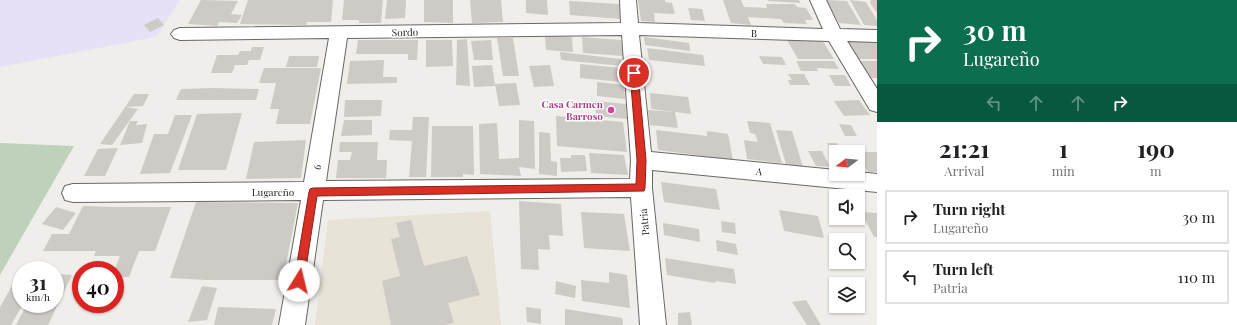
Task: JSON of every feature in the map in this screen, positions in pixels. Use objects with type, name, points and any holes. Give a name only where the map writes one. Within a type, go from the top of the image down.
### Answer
[{"type":"street","name":"Patria","points":[[628,0],[641,160],[641,188],[653,325]]},
{"type":"street","points":[[818,0],[835,36],[877,105]]},
{"type":"street","name":"Sordo","points":[[180,34],[631,29]]},
{"type":"street","name":"B","points":[[631,29],[877,36]]},
{"type":"street","name":"6","points":[[292,325],[339,33]]},
{"type":"street","name":"A","points":[[641,160],[877,183]]},
{"type":"street","name":"Lugareño","points":[[73,193],[641,188]]},
{"type":"shaded area","points":[[0,0],[180,0],[156,37],[0,67]]},
{"type":"shaded area","points":[[490,211],[501,325],[315,325],[328,220]]},
{"type":"green space","points":[[0,143],[74,146],[0,275]]},
{"type":"building","points":[[201,0],[238,1],[231,14],[242,15],[237,23],[219,22],[217,26],[188,24]]},
{"type":"building","points":[[248,0],[333,0],[331,22],[307,22],[306,25],[240,24]]},
{"type":"building","points":[[344,0],[383,0],[381,23],[359,23],[359,20],[342,20]]},
{"type":"building","points":[[387,0],[406,0],[405,18],[385,19]]},
{"type":"building","points":[[424,0],[453,0],[453,23],[424,22]]},
{"type":"building","points":[[470,0],[501,0],[503,22],[472,23]]},
{"type":"building","points":[[526,0],[547,0],[548,15],[526,13]]},
{"type":"building","points":[[638,0],[665,0],[665,2],[672,3],[675,14],[654,13],[655,22],[641,21]]},
{"type":"building","points":[[723,0],[741,0],[744,7],[767,8],[766,4],[795,4],[797,7],[806,8],[813,20],[805,20],[807,24],[784,23],[781,19],[748,17],[751,25],[731,23]]},
{"type":"building","points":[[799,0],[800,3],[768,1]]},
{"type":"building","points":[[826,0],[847,1],[861,25],[839,23]]},
{"type":"building","points":[[850,0],[866,2],[877,20],[877,26],[864,25]]},
{"type":"building","points":[[871,0],[877,0],[877,13],[870,3]]},
{"type":"building","points":[[569,1],[619,4],[621,19],[570,15]]},
{"type":"building","points":[[688,8],[702,9],[705,21],[691,20]]},
{"type":"building","points":[[158,18],[164,25],[150,32],[144,25]]},
{"type":"building","points":[[545,36],[572,37],[573,52],[546,50]]},
{"type":"building","points":[[582,37],[621,40],[623,56],[583,53]]},
{"type":"building","points":[[644,37],[689,43],[690,51],[645,45]]},
{"type":"building","points":[[497,38],[513,38],[519,76],[503,76]]},
{"type":"building","points":[[467,39],[470,86],[456,85],[457,40]]},
{"type":"building","points":[[358,40],[418,40],[417,60],[408,60],[408,54],[356,54]]},
{"type":"building","points":[[426,40],[452,40],[453,66],[426,67]]},
{"type":"building","points":[[491,40],[493,60],[474,60],[471,41]]},
{"type":"building","points":[[787,40],[822,40],[834,59],[798,59]]},
{"type":"building","points":[[847,42],[877,42],[877,59],[858,59]]},
{"type":"building","points":[[252,47],[264,47],[260,60],[249,60],[247,65],[235,65],[232,73],[211,73],[217,55],[238,55],[240,51],[251,51]]},
{"type":"building","points":[[647,48],[703,55],[705,66],[649,60]]},
{"type":"building","points":[[560,52],[621,59],[622,66],[561,60]]},
{"type":"building","points":[[289,56],[319,56],[317,67],[286,67]]},
{"type":"building","points":[[759,56],[782,57],[786,65],[763,64]]},
{"type":"building","points":[[384,60],[383,77],[397,77],[397,83],[347,84],[350,61]]},
{"type":"building","points":[[796,61],[834,61],[839,69],[817,68],[818,71],[801,71]]},
{"type":"building","points":[[859,61],[877,61],[877,78],[871,78]]},
{"type":"building","points":[[580,64],[622,68],[623,82],[580,78]]},
{"type":"building","points":[[492,65],[495,86],[474,87],[472,66]]},
{"type":"building","points":[[550,65],[554,86],[534,87],[529,66]]},
{"type":"building","points":[[264,68],[321,68],[310,124],[276,124],[279,109],[270,109],[276,83],[259,83]]},
{"type":"building","points":[[788,74],[804,74],[810,85],[790,85],[788,80],[792,80]]},
{"type":"building","points":[[829,75],[845,75],[851,86],[835,86]]},
{"type":"building","points":[[597,82],[624,85],[625,99],[597,96]]},
{"type":"building","points":[[516,83],[520,105],[499,106],[495,84]]},
{"type":"building","points":[[181,89],[259,89],[256,100],[176,100]]},
{"type":"building","points":[[650,93],[688,97],[691,114],[651,109]]},
{"type":"building","points":[[134,94],[149,94],[143,106],[126,107],[138,109],[112,145],[100,144]]},
{"type":"building","points":[[345,100],[382,100],[381,116],[344,117]]},
{"type":"building","points":[[859,100],[870,115],[844,116],[834,101]]},
{"type":"building","name":"Casa Carmen Barroso","points":[[595,101],[626,104],[627,119],[596,116]]},
{"type":"building","points":[[648,110],[675,112],[678,128],[650,125]]},
{"type":"building","points":[[242,113],[226,170],[178,170],[197,114]]},
{"type":"building","points":[[175,115],[192,115],[170,173],[140,174],[154,134],[168,134]]},
{"type":"building","points":[[556,116],[623,122],[627,152],[557,146]]},
{"type":"building","points":[[413,117],[429,117],[426,177],[409,177],[412,141],[389,140],[390,130],[412,130]]},
{"type":"building","points":[[344,120],[372,120],[372,135],[341,136]]},
{"type":"building","points":[[519,120],[534,121],[535,169],[519,167],[521,176],[480,174],[479,124],[497,123],[499,159],[519,158]]},
{"type":"building","points":[[130,121],[138,121],[136,125],[147,124],[142,143],[120,145]]},
{"type":"building","points":[[747,121],[770,123],[782,163],[747,159],[744,140],[758,142],[755,134],[750,133]]},
{"type":"building","points":[[839,124],[851,125],[857,136],[845,136]]},
{"type":"building","points":[[432,126],[473,126],[474,175],[463,174],[463,177],[431,177]]},
{"type":"building","points":[[656,130],[707,136],[707,131],[728,134],[733,160],[658,150]]},
{"type":"building","points":[[776,130],[792,131],[803,167],[786,164]]},
{"type":"building","points":[[539,132],[550,133],[551,161],[557,162],[557,176],[539,174]]},
{"type":"building","points":[[306,140],[301,178],[246,179],[254,142]]},
{"type":"building","points":[[340,142],[378,142],[377,160],[387,160],[386,178],[336,178],[338,160],[350,160],[352,152],[339,152]]},
{"type":"building","points":[[827,143],[837,143],[838,145],[829,145],[829,147]]},
{"type":"building","points":[[118,148],[105,176],[84,176],[98,149]]},
{"type":"building","points":[[808,151],[822,151],[829,165],[829,167],[816,166]]},
{"type":"building","points":[[865,152],[877,152],[877,172],[868,172],[865,167]]},
{"type":"building","points":[[589,153],[624,155],[628,175],[591,173]]},
{"type":"building","points":[[571,155],[585,155],[587,171],[561,172],[560,158],[571,158]]},
{"type":"building","points":[[661,182],[716,189],[720,210],[664,202]]},
{"type":"building","points":[[519,201],[561,204],[563,236],[549,235],[550,250],[538,249],[539,270],[521,269]]},
{"type":"building","points":[[196,202],[298,203],[283,280],[206,280],[170,278]]},
{"type":"building","points":[[83,206],[171,207],[155,251],[139,251],[129,277],[124,277],[124,261],[118,261],[120,256],[94,256],[96,251],[43,251],[52,234],[69,234]]},
{"type":"building","points":[[56,207],[76,213],[63,230],[42,224]]},
{"type":"building","points":[[779,210],[818,216],[824,238],[784,231]]},
{"type":"building","points":[[581,212],[624,214],[630,251],[584,248]]},
{"type":"building","points":[[865,212],[877,213],[877,237],[874,237],[865,220]]},
{"type":"building","points":[[411,220],[424,266],[467,256],[480,295],[448,303],[454,323],[445,325],[391,325],[382,281],[400,276],[391,239],[400,237],[396,223]]},
{"type":"building","points":[[721,221],[735,223],[736,234],[722,232]]},
{"type":"building","points":[[663,223],[699,229],[700,242],[664,235]]},
{"type":"building","points":[[716,240],[736,244],[738,255],[717,251]]},
{"type":"building","points":[[665,258],[734,269],[736,284],[716,281],[715,283],[667,275]]},
{"type":"building","points":[[609,272],[627,275],[630,308],[582,301],[581,280],[609,283]]},
{"type":"building","points":[[64,275],[72,275],[64,292]]},
{"type":"building","points":[[556,281],[576,286],[575,298],[555,294]]},
{"type":"building","points":[[12,286],[12,313],[18,313],[11,325],[0,325],[0,307]]},
{"type":"building","points":[[202,286],[217,288],[207,320],[188,322]]},
{"type":"building","points":[[806,300],[821,325],[807,325],[792,302]]},
{"type":"building","points":[[218,307],[276,309],[272,325],[214,325]]},
{"type":"building","points":[[526,307],[541,309],[541,324],[527,322]]},
{"type":"building","points":[[565,309],[622,318],[623,325],[565,325]]},
{"type":"building","points":[[690,312],[692,325],[678,325],[678,313]]},
{"type":"building","points":[[22,313],[54,313],[48,325],[16,325]]},
{"type":"place","name":"Casa Carmen Barroso","points":[[611,110]]},
{"type":"route","points":[[299,281],[313,192],[641,188],[641,160],[634,73]]}]
